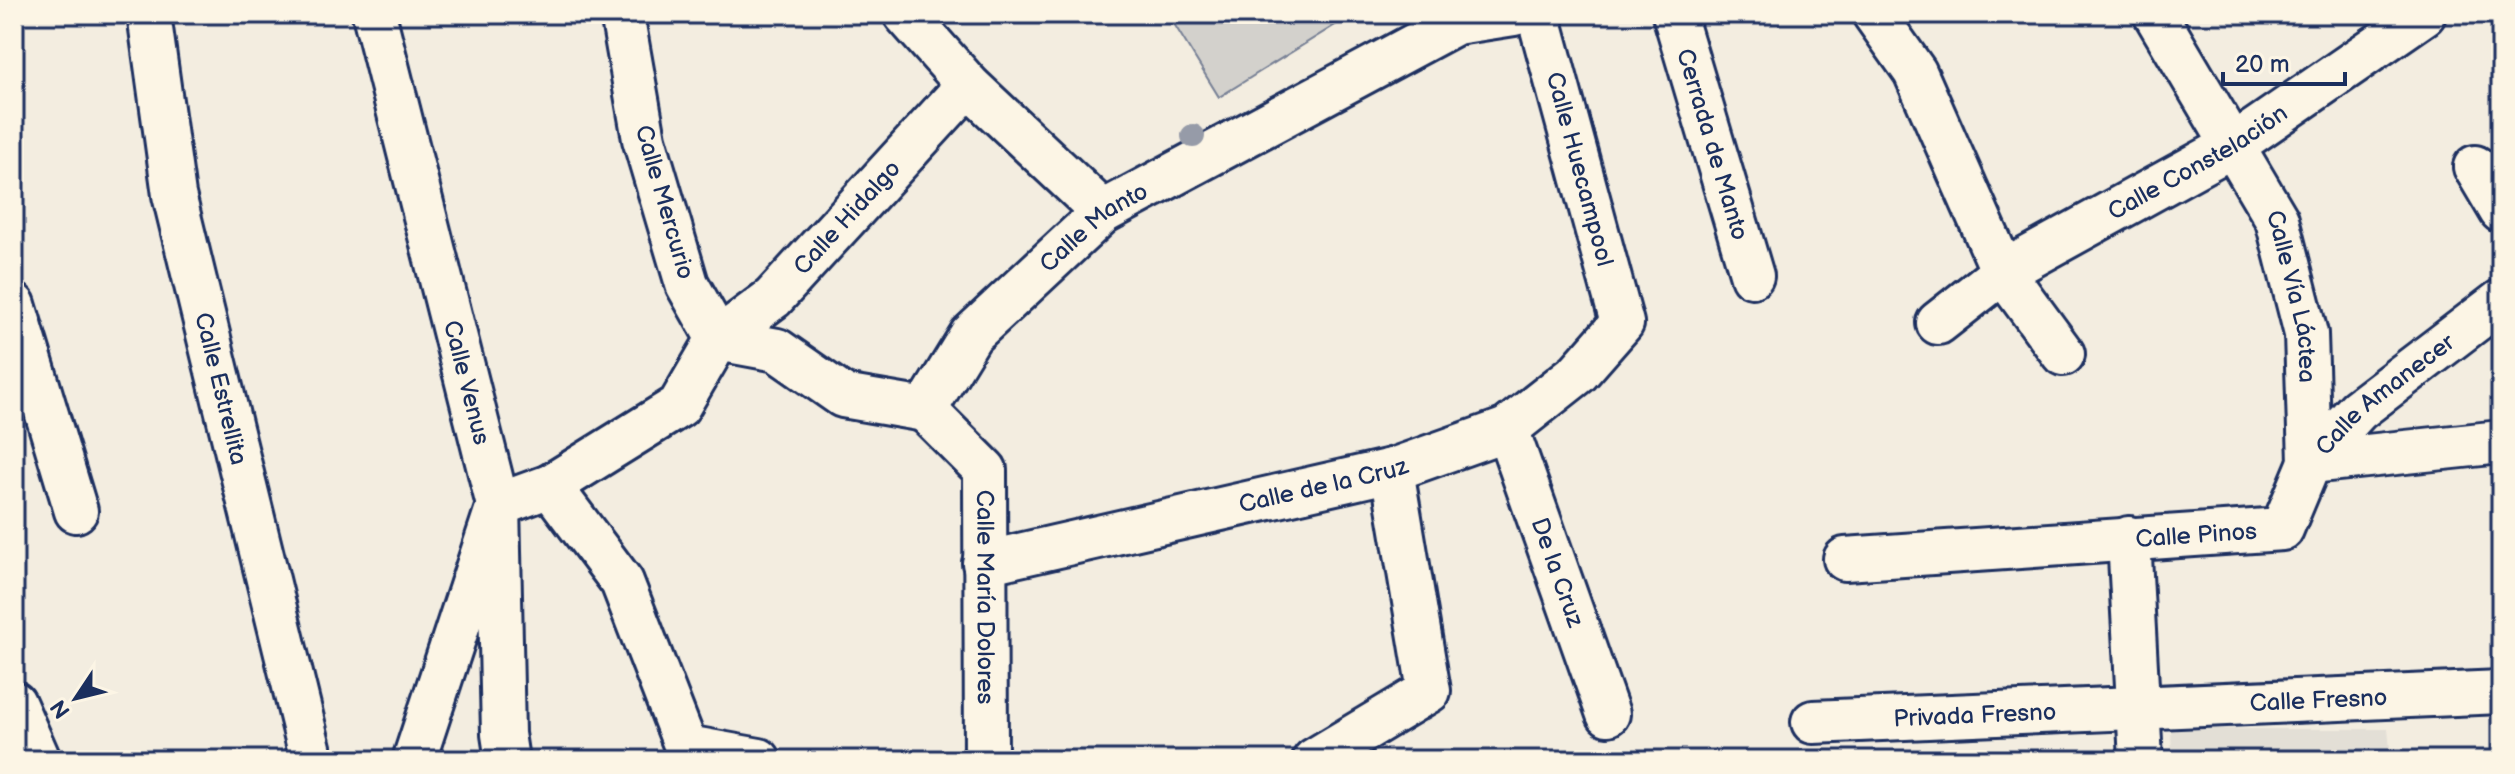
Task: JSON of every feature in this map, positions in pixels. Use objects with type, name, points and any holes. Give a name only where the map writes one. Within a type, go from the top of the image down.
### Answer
[{"type":"street","name":"Calle Estrellita","points":[[149,14],[174,195],[312,760]]},
{"type":"street","name":"Calle Venus","points":[[374,14],[374,24],[498,505],[503,734],[507,760]]},
{"type":"street","name":"Calle Mercurio","points":[[622,14],[644,139],[687,284],[718,339]]},
{"type":"street","points":[[905,14],[968,85],[1103,212]]},
{"type":"street","name":"Calle Manto","points":[[925,410],[971,335],[1103,212],[1456,23],[1514,14]]},
{"type":"street","name":"Calle Huecampool","points":[[1538,14],[1622,323]]},
{"type":"street","name":"Cerrada de Manto","points":[[1674,14],[1752,276]]},
{"type":"street","points":[[1874,14],[1915,72],[2003,272],[2063,354]]},
{"type":"street","name":"Calle Constelación","points":[[1938,323],[2003,272],[2234,145],[2424,14]]},
{"type":"street","name":"Calle Vía Láctea","points":[[2157,15],[2277,220],[2306,334],[2310,462]]},
{"type":"street","name":"Calle Hidalgo","points":[[718,339],[773,298],[968,85]]},
{"type":"street","points":[[2475,167],[2501,211]]},
{"type":"street","name":"Calle Amanecer","points":[[2310,462],[2358,410],[2501,301]]},
{"type":"street","points":[[14,305],[76,511]]},
{"type":"street","name":"Calle de la Cruz","points":[[984,563],[1392,470],[1507,429],[1578,373],[1622,323]]},
{"type":"street","points":[[414,760],[498,505],[550,486],[679,406],[718,339],[777,350],[843,396],[925,410]]},
{"type":"street","name":"Calle María Dolores","points":[[925,410],[985,470],[986,760]]},
{"type":"street","name":"De la Cruz","points":[[1507,429],[1608,714]]},
{"type":"street","points":[[2310,462],[2501,442]]},
{"type":"street","name":"Calle Pinos","points":[[1845,559],[2282,529],[2310,462]]},
{"type":"street","points":[[1314,760],[1429,691],[1392,470]]},
{"type":"street","points":[[550,486],[622,582],[689,753],[759,760]]},
{"type":"street","points":[[2129,538],[2141,760]]},
{"type":"street","name":"Calle Fresno","points":[[2137,705],[2501,692]]},
{"type":"street","points":[[14,703],[35,751],[72,760]]},
{"type":"street","name":"Privada Fresno","points":[[1813,722],[2137,705]]},
{"type":"shaded area","points":[[1168,14],[1353,14],[1219,97]]},
{"type":"shaded area","points":[[2171,729],[2388,729],[2391,760],[2172,760]]}]
